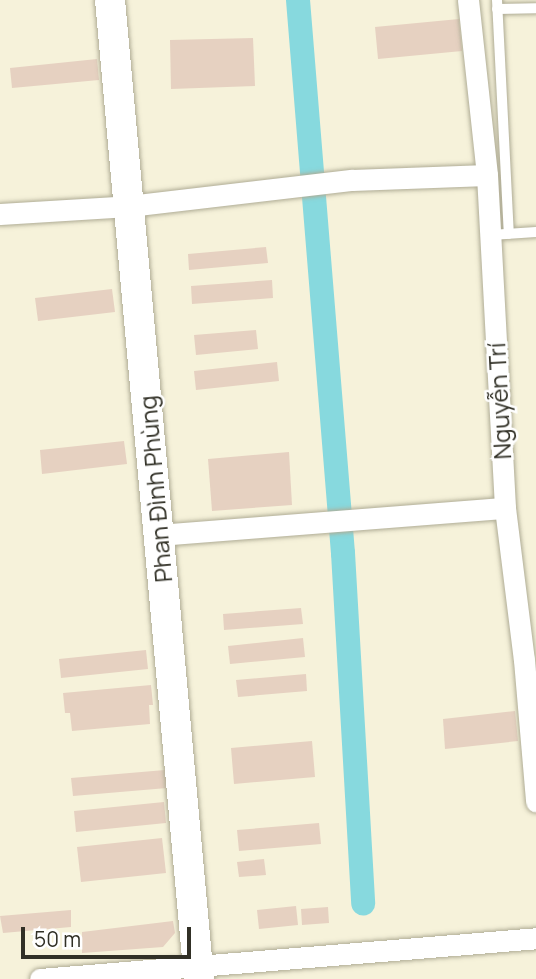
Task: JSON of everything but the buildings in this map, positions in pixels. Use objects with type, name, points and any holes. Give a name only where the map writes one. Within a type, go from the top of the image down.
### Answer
[{"type":"street","name":"Phan Đình Phùng","points":[[110,0],[198,972]]},
{"type":"street","name":"Nguyễn Trí","points":[[468,0],[487,174],[500,235],[505,508],[530,654],[536,801]]},
{"type":"street","points":[[0,214],[129,206],[352,180],[487,174]]},
{"type":"street","points":[[159,535],[505,508]]},
{"type":"street","points":[[40,979],[198,972],[536,937]]},
{"type":"lane","points":[[536,8],[497,5],[500,235],[536,232]]},
{"type":"waterway","points":[[298,0],[343,553],[363,903]]}]
